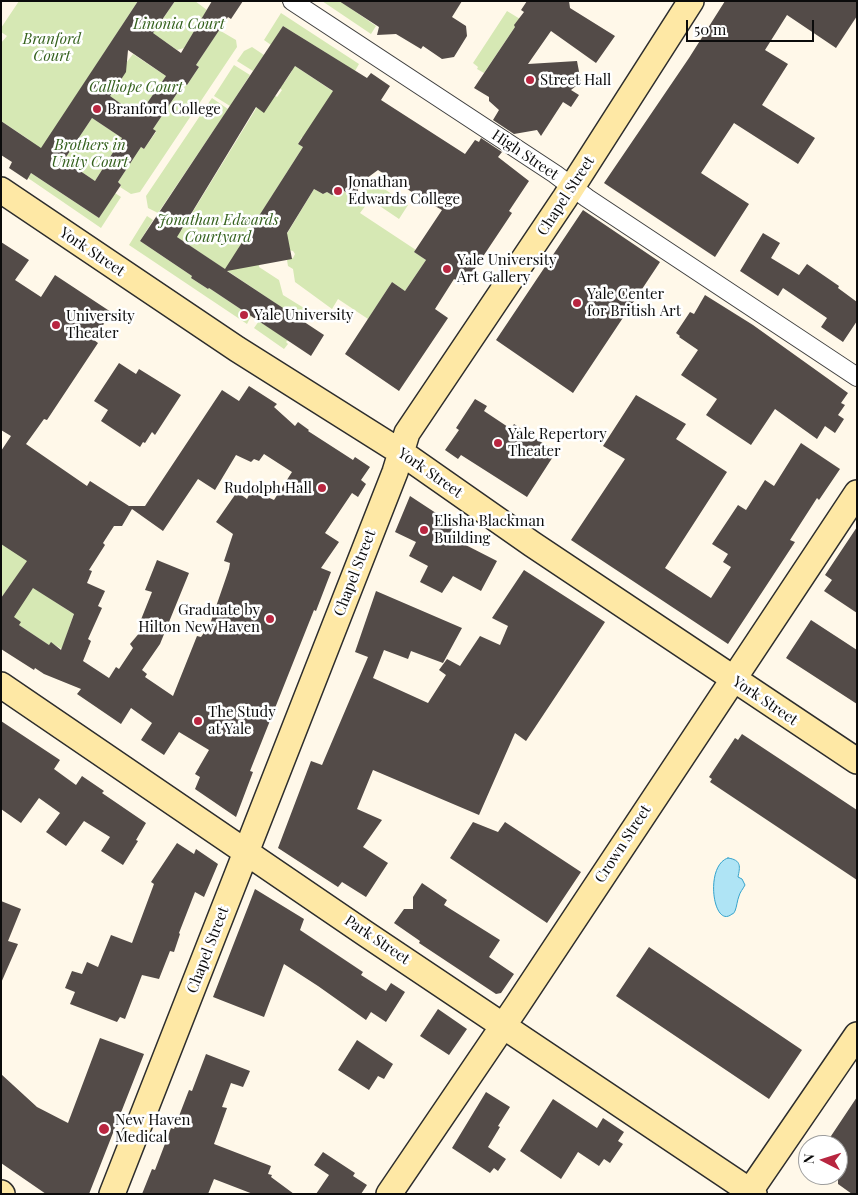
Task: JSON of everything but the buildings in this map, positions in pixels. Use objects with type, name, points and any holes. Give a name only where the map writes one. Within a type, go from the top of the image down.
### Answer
[{"type":"main road","name":"Chapel Street","points":[[112,1194],[402,453],[408,433],[572,187],[691,1]]},
{"type":"main road","name":"York Street","points":[[1,190],[237,349],[402,453],[532,544],[857,761]]},
{"type":"main road","name":"Crown Street","points":[[389,1194],[857,493]]},
{"type":"main road","name":"Park Street","points":[[1,684],[751,1193]]},
{"type":"main road","points":[[751,1193],[857,1035]]},
{"type":"street","name":"High Street","points":[[292,1],[857,377]]},
{"type":"green space","name":"Branford Court","points":[[19,1],[138,1],[51,134],[44,159],[28,139],[1,121],[1,43],[7,36],[1,32],[1,28]]},
{"type":"green space","name":"Linonia Court","points":[[175,1],[195,1],[207,10],[184,48],[177,50],[148,30],[159,25]]},
{"type":"green space","points":[[322,1],[340,1],[376,26],[371,34]]},
{"type":"green space","points":[[507,11],[525,22],[515,23],[515,27],[484,73],[477,69],[478,67],[473,63]]},
{"type":"green space","points":[[281,13],[359,64],[355,71],[283,26],[271,45],[264,40]]},
{"type":"green space","points":[[219,30],[236,40],[237,47],[140,192],[131,194],[120,187],[121,185],[118,182],[141,147],[144,149],[156,132],[153,129],[184,83],[187,85],[199,67],[196,65]]},
{"type":"green space","points":[[252,47],[264,55],[253,71],[237,61],[244,51]]},
{"type":"green space","name":"Calliope Court","points":[[133,54],[166,76],[138,116],[104,92]]},
{"type":"green space","name":"Jonathan Edwards Courtyard","points":[[280,56],[337,94],[307,139],[302,137],[298,144],[303,147],[249,232],[260,239],[259,267],[279,280],[283,295],[312,313],[305,323],[168,231],[181,231],[257,107],[274,95],[277,97],[282,90],[279,88],[292,71]]},
{"type":"green space","points":[[234,65],[250,75],[230,106],[214,96]]},
{"type":"green space","points":[[212,98],[228,109],[158,213],[148,208],[146,196]]},
{"type":"green space","name":"Brothers in Unity Court","points":[[92,118],[122,138],[95,181],[64,160]]},
{"type":"green space","points":[[31,173],[99,218],[115,193],[121,197],[101,228],[28,178]]},
{"type":"green space","points":[[371,180],[408,205],[399,219],[362,194]]},
{"type":"green space","points":[[314,189],[323,194],[327,192],[332,195],[343,191],[350,195],[351,198],[366,205],[360,213],[416,250],[414,252],[426,260],[405,291],[392,282],[368,319],[338,299],[332,309],[295,282],[293,269],[288,266],[287,260],[293,258],[295,254],[289,250],[289,243],[285,237]]},
{"type":"green space","points":[[147,216],[153,220],[140,241],[192,276],[191,278],[251,316],[247,324],[129,245]]},
{"type":"green space","points":[[259,321],[288,340],[286,342],[288,344],[284,349],[254,328]]},
{"type":"green space","points":[[1,544],[85,588],[39,581],[21,570],[1,598]]},
{"type":"green space","points":[[35,586],[36,589],[74,613],[62,649],[51,643],[49,645],[19,625],[9,614]]},
{"type":"water","points":[[728,858],[738,862],[738,877],[742,879],[745,885],[739,895],[734,913],[725,916],[720,913],[716,905],[714,883],[716,872],[721,863]]},
{"type":"place","name":"Street Hall","points":[[530,80]]},
{"type":"place","name":"Branford College","points":[[97,109]]},
{"type":"place","name":"Jonathan Edwards College","points":[[338,191]]},
{"type":"place","name":"Yale University Art Gallery","points":[[447,269]]},
{"type":"place","name":"Yale Center for British Art","points":[[577,303]]},
{"type":"place","name":"Yale University","points":[[244,315]]},
{"type":"place","name":"University Theater","points":[[56,325]]},
{"type":"place","name":"Yale Repertory Theater","points":[[498,443]]},
{"type":"place","name":"Rudolph Hall","points":[[322,488]]},
{"type":"place","name":"Elisha Blackman Building","points":[[424,530]]},
{"type":"place","name":"Graduate by Hilton New Haven","points":[[270,619]]},
{"type":"place","name":"The Study at Yale","points":[[198,721]]},
{"type":"place","name":"New Haven Medical","points":[[104,1129]]}]
